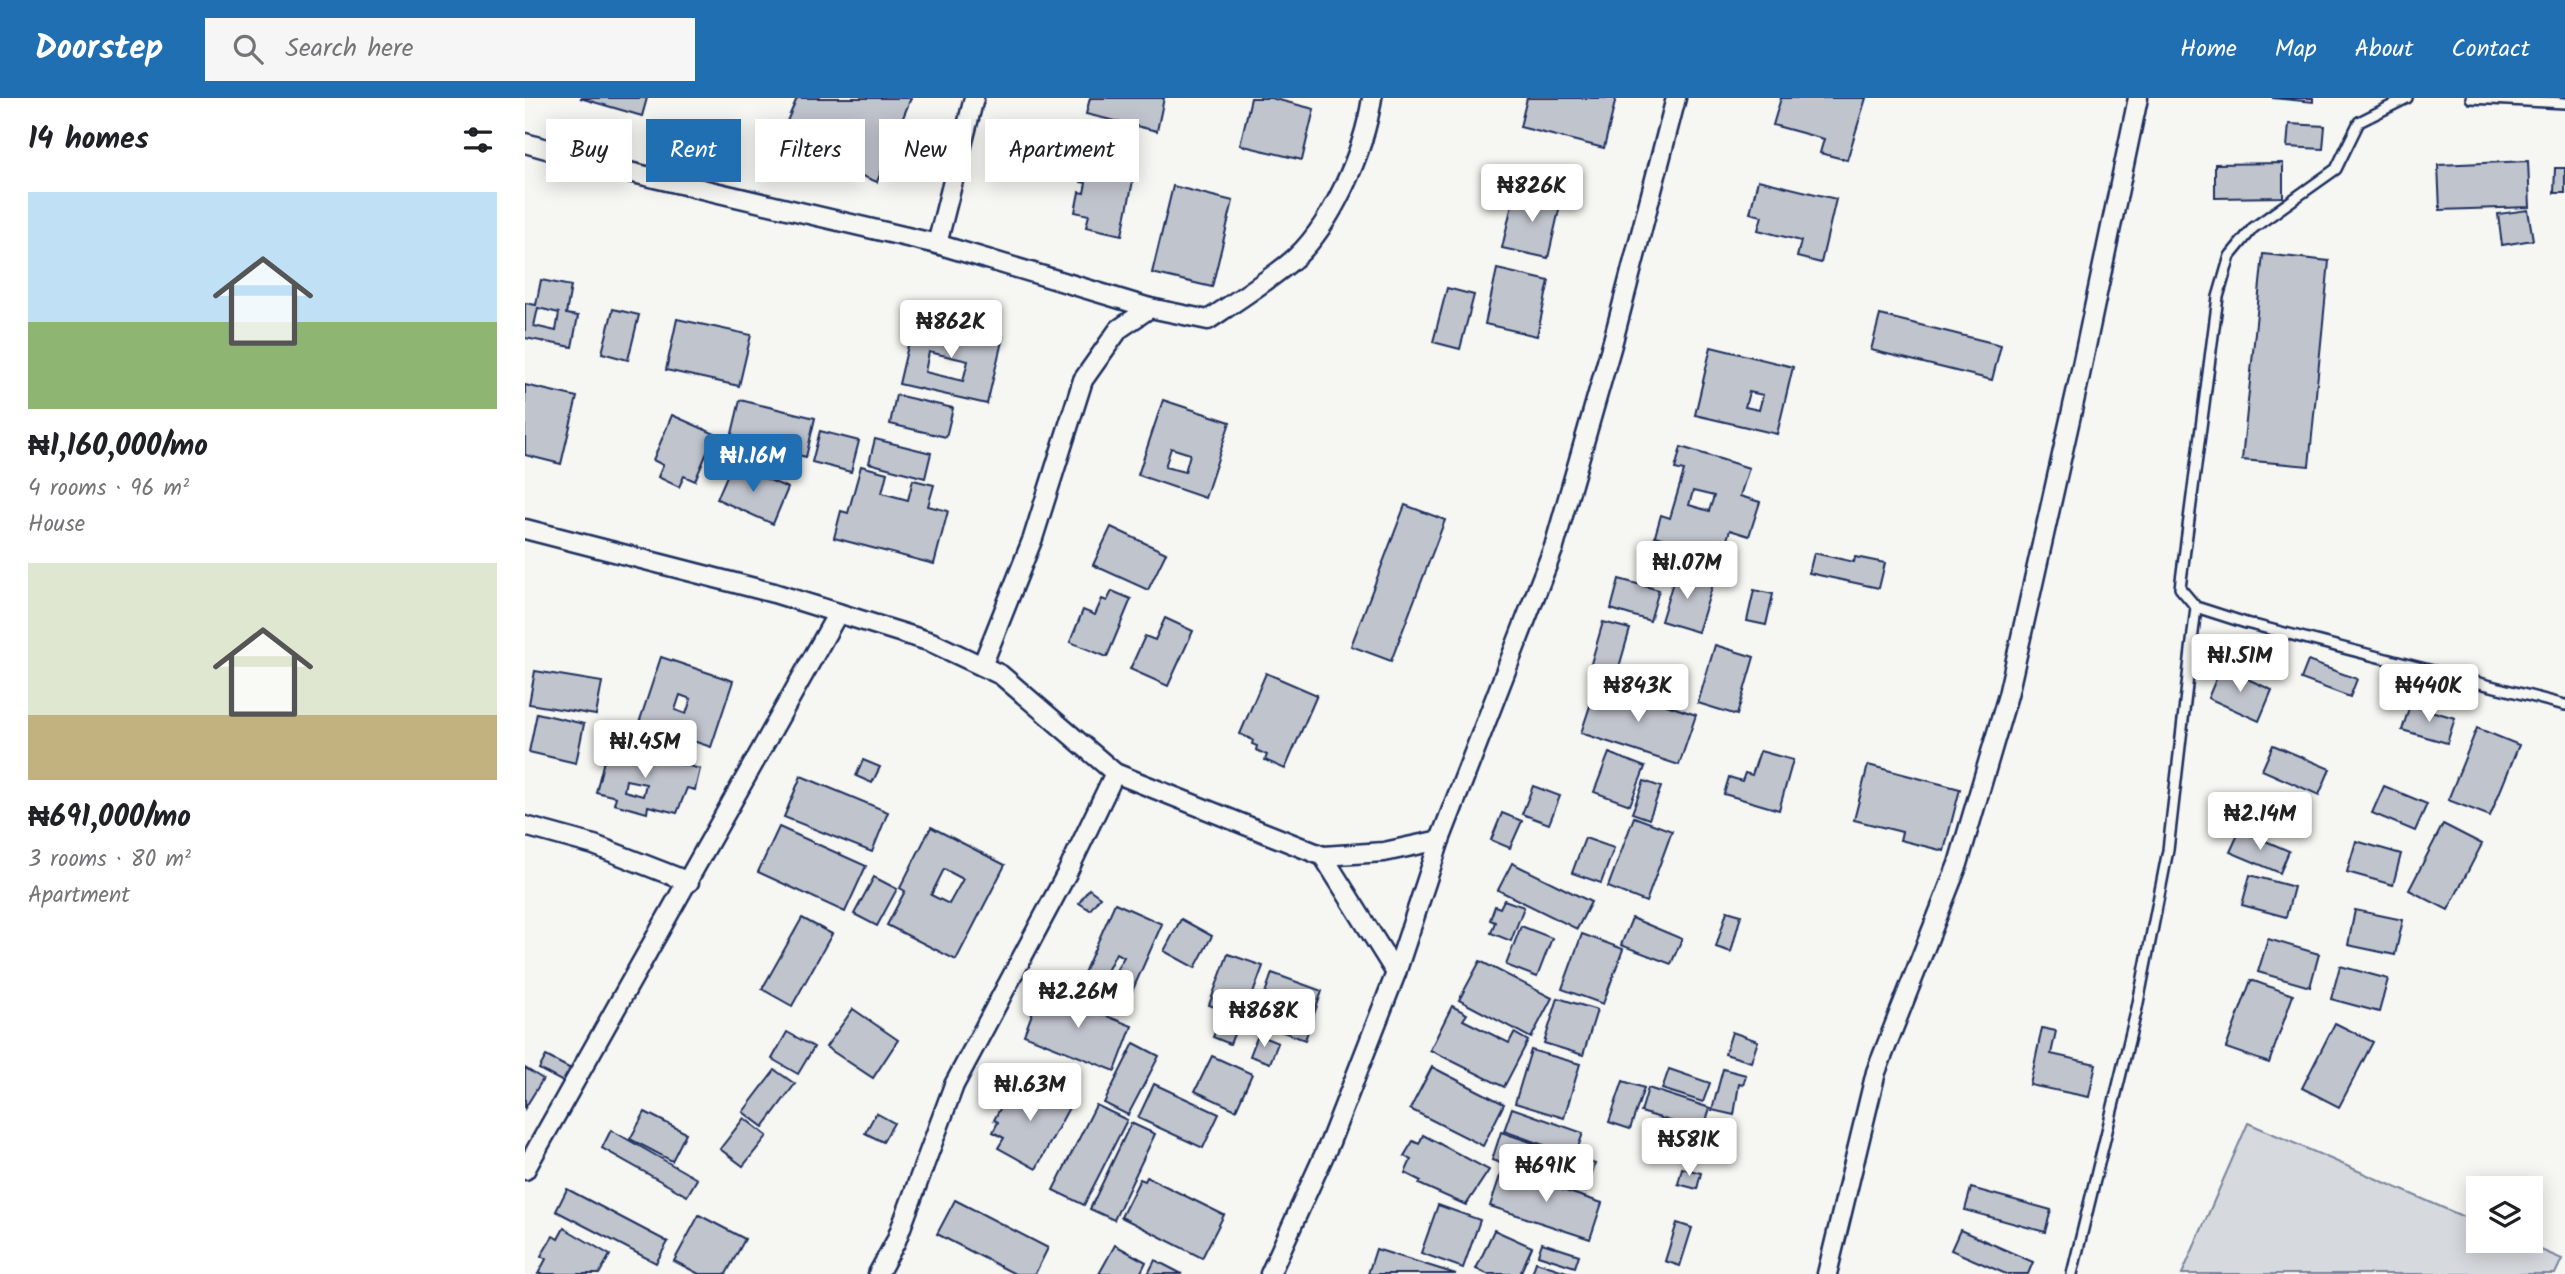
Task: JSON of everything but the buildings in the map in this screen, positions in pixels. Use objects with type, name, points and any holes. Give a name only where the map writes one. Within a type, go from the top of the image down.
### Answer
[{"type":"street","points":[[937,244],[974,98]]},
{"type":"street","points":[[525,143],[629,172],[937,244],[1150,309],[1208,320],[1291,262],[1335,209],[1368,125],[1372,98]]},
{"type":"street","points":[[1270,1274],[1330,1142],[1396,973],[1440,840],[1553,547],[1613,341],[1676,98]]},
{"type":"street","points":[[1827,1274],[1876,1072],[1958,864],[2008,695],[2080,375],[2138,98]]},
{"type":"street","points":[[982,666],[1033,538],[1083,380],[1119,329],[1150,309]]},
{"type":"street","points":[[525,530],[774,593],[931,642],[1001,675],[1115,773],[1323,856],[1384,852],[1440,840]]},
{"type":"street","points":[[525,1170],[838,613]]},
{"type":"street","points":[[877,1274],[896,1241],[954,1085],[1067,873],[1115,773]]},
{"type":"street","points":[[525,826],[594,845],[689,882]]},
{"type":"street","points":[[1323,856],[1396,973]]},
{"type":"lane","points":[[2407,98],[2359,122],[2336,169],[2253,228],[2231,256],[2218,297],[2180,587],[2196,607],[2246,623],[2565,705]]},
{"type":"lane","points":[[2471,98],[2565,103]]},
{"type":"lane","points":[[2072,1274],[2137,1008],[2168,850],[2196,607]]},
{"type":"shaded area","points":[[2248,1123],[2466,1218],[2466,1253],[2543,1253],[2543,1251],[2562,1259],[2555,1274],[2182,1274]]}]
